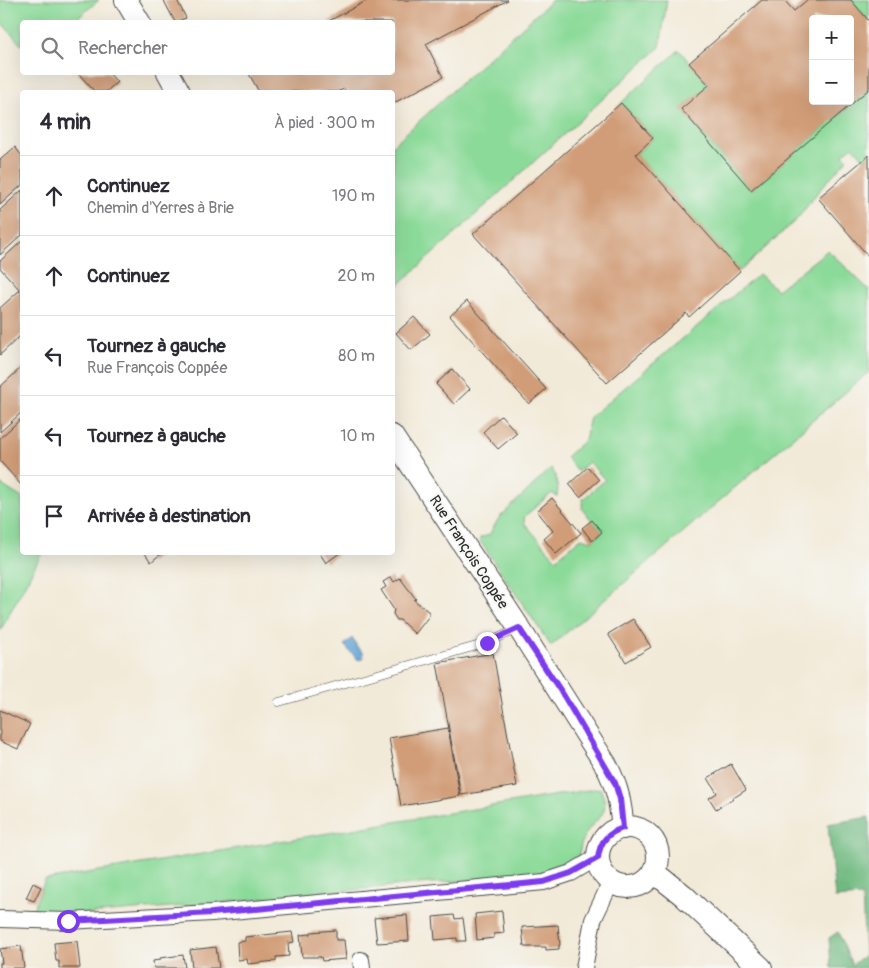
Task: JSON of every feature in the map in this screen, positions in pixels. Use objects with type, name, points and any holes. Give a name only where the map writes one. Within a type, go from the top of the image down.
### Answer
[{"type":"street","points":[[126,0],[138,20]]},
{"type":"street","points":[[170,75],[177,90]]},
{"type":"street","name":"Rue François Coppée","points":[[395,441],[564,696],[615,783],[620,799],[623,828]]},
{"type":"street","points":[[623,828],[633,828],[642,831],[655,844],[657,853],[657,863],[654,872],[648,880],[630,887],[619,886],[610,882],[599,867],[598,858],[602,841],[608,835],[623,828]]},
{"type":"street","points":[[0,919],[68,921],[212,913],[544,882],[571,873],[598,858]]},
{"type":"street","points":[[654,872],[683,895],[761,968]]},
{"type":"street","points":[[584,968],[593,920],[610,882]]},
{"type":"lane","points":[[279,702],[487,643],[519,628]]},
{"type":"green space","points":[[0,0],[99,0],[75,20],[20,20],[20,44],[0,21]]},
{"type":"green space","points":[[552,0],[667,0],[660,47],[395,288],[395,143]]},
{"type":"green space","points":[[851,0],[869,0],[869,21]]},
{"type":"green space","points":[[679,50],[709,85],[681,109],[751,190],[850,105],[854,105],[854,102],[869,89],[869,155],[864,159],[853,146],[843,154],[847,159],[798,218],[740,271],[636,154],[653,138],[621,103]]},
{"type":"green space","points":[[828,250],[869,290],[869,372],[551,646],[480,541],[480,538],[489,535],[499,518],[551,468],[557,482],[557,497],[552,493],[526,515],[524,518],[525,524],[556,559],[581,538],[592,541],[602,532],[582,509],[583,499],[605,480],[589,462],[578,472],[566,457],[585,440],[590,417],[759,274],[777,290]]},
{"type":"green space","points":[[0,484],[20,497],[20,555],[41,555],[0,631]]},
{"type":"green space","points":[[600,788],[604,797],[604,810],[584,836],[578,859],[551,871],[528,876],[404,885],[207,904],[75,915],[30,916],[45,880]]},
{"type":"green space","points":[[869,817],[869,968],[831,968],[829,938],[838,932],[852,965],[865,955],[862,896],[835,898],[828,824]]},
{"type":"water","points":[[352,638],[363,652],[364,658],[362,660],[357,659],[344,645]]},
{"type":"building","points":[[177,0],[186,18],[174,20],[164,1]]},
{"type":"building","points":[[368,0],[508,0],[426,44],[443,77],[395,102],[395,90],[258,90],[250,75],[395,75],[395,20],[331,20]]},
{"type":"building","points":[[762,0],[784,0],[794,11],[807,0],[851,0],[869,21],[869,89],[854,102],[854,15],[809,15],[809,105],[850,105],[751,190],[681,109],[709,85],[689,63]]},
{"type":"building","points":[[80,75],[111,75],[117,82],[108,90],[93,90]]},
{"type":"building","points":[[621,103],[653,138],[636,154],[740,271],[689,317],[686,313],[607,383],[473,234]]},
{"type":"building","points":[[15,147],[20,153],[20,187],[0,205],[0,160]]},
{"type":"building","points":[[869,155],[869,257],[818,198]]},
{"type":"building","points":[[20,192],[20,237],[0,255],[0,210]]},
{"type":"building","points":[[20,243],[20,290],[0,268],[0,261]]},
{"type":"building","points":[[20,290],[20,336],[0,355],[0,308]]},
{"type":"building","points":[[467,301],[546,389],[529,404],[450,316]]},
{"type":"building","points":[[414,317],[430,334],[411,350],[396,333]]},
{"type":"building","points":[[20,369],[20,414],[0,432],[0,387]]},
{"type":"building","points":[[452,369],[470,389],[454,404],[436,384]]},
{"type":"building","points":[[501,415],[517,433],[498,449],[483,432]]},
{"type":"building","points":[[20,420],[20,484],[0,461],[0,438]]},
{"type":"building","points":[[588,467],[599,480],[580,497],[569,484]]},
{"type":"building","points":[[552,498],[581,533],[556,554],[544,539],[553,531],[537,511]]},
{"type":"building","points":[[592,520],[602,532],[592,541],[582,528]]},
{"type":"building","points":[[146,555],[159,555],[151,562]]},
{"type":"building","points":[[321,555],[337,555],[326,563]]},
{"type":"building","points":[[391,577],[394,582],[400,578],[416,599],[414,600],[429,612],[429,616],[415,634],[400,620],[397,620],[393,614],[394,610],[381,590],[386,587],[383,582]]},
{"type":"building","points":[[633,619],[651,647],[626,662],[608,634]]},
{"type":"building","points":[[493,653],[517,786],[461,795],[437,663]]},
{"type":"building","points":[[0,710],[30,724],[18,749],[0,741]]},
{"type":"building","points":[[448,728],[460,796],[401,806],[389,738]]},
{"type":"building","points":[[731,764],[746,790],[716,809],[709,798],[717,793],[708,778]]},
{"type":"building","points":[[33,883],[41,887],[34,901],[26,898]]},
{"type":"building","points":[[502,911],[504,933],[494,934],[494,938],[477,940],[475,914]]},
{"type":"building","points":[[407,915],[409,941],[377,943],[374,918]]},
{"type":"building","points":[[454,915],[455,919],[463,918],[466,941],[457,941],[457,938],[435,940],[433,917]]},
{"type":"building","points":[[558,925],[559,949],[546,950],[546,947],[524,947],[522,927]]},
{"type":"building","points":[[336,930],[336,940],[344,940],[346,959],[322,961],[321,957],[302,957],[300,935]]},
{"type":"building","points":[[292,932],[294,942],[288,943],[289,956],[276,957],[276,961],[248,964],[247,959],[238,960],[237,942],[245,941],[245,937]]},
{"type":"building","points":[[77,941],[80,968],[59,968],[59,961],[56,961],[54,943]]},
{"type":"building","points":[[21,946],[24,968],[0,968],[0,963],[2,963],[0,949]]},
{"type":"building","points":[[216,947],[219,968],[192,968],[190,950]]},
{"type":"building","points":[[183,955],[185,968],[154,968],[153,961],[160,960],[160,958]]},
{"type":"route","points":[[68,921],[212,913],[544,882],[571,873],[598,858],[602,841],[615,830],[623,828],[620,799],[606,765],[564,696],[519,628],[487,643]]}]
